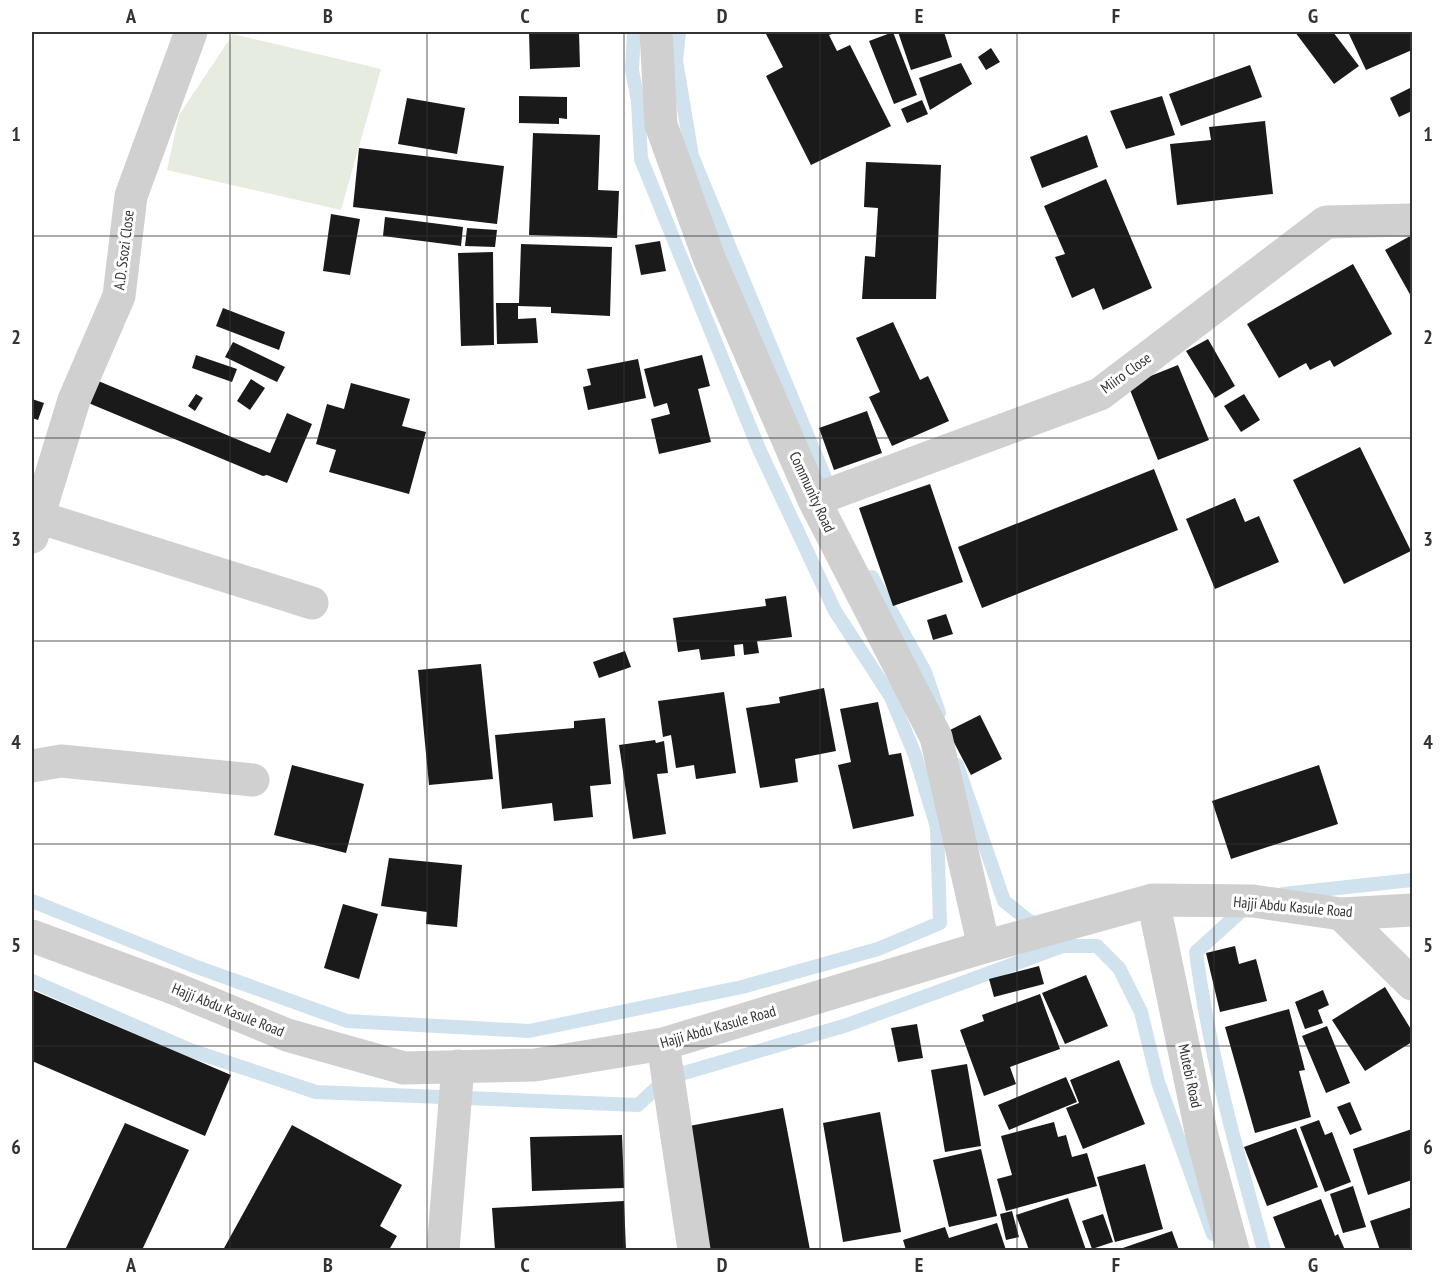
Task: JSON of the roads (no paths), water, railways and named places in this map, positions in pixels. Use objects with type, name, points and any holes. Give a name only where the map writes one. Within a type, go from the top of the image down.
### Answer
[{"type":"street","name":"A.D. Ssozi Close","points":[[35,527],[74,400],[119,296],[131,196],[191,32]]},
{"type":"street","name":"Community Road","points":[[656,32],[661,125],[709,258],[814,500],[936,737],[984,947]]},
{"type":"street","name":"Miiro Close","points":[[814,500],[1100,394],[1326,222],[1413,220]]},
{"type":"street","points":[[35,527],[312,603]]},
{"type":"street","points":[[32,765],[61,761],[253,780]]},
{"type":"street","name":"Hajji Abdu Kasule Road","points":[[32,936],[176,989],[287,1035],[404,1068],[535,1065],[663,1044],[984,947],[1153,900],[1253,901],[1341,914],[1413,910]]},
{"type":"street","name":"Mutebi Road","points":[[1153,900],[1203,1136],[1233,1251]]},
{"type":"street","points":[[1341,914],[1413,984]]},
{"type":"street","points":[[663,1044],[694,1251]]},
{"type":"street","points":[[443,1251],[458,1066]]},
{"type":"waterway","points":[[32,901],[194,966],[347,1021],[529,1031],[742,987],[878,949],[940,923],[937,827],[915,755],[891,697],[835,611],[759,449],[641,159],[638,101],[632,70],[634,32]]},
{"type":"waterway","points":[[679,32],[676,61],[692,156],[832,495]]},
{"type":"waterway","points":[[872,577],[925,672],[939,713]]},
{"type":"waterway","points":[[957,765],[1004,901],[1029,921],[1043,925]]},
{"type":"waterway","points":[[1283,894],[1412,880]]},
{"type":"waterway","points":[[1248,905],[1196,952],[1216,1065],[1264,1250]]},
{"type":"waterway","points":[[32,981],[190,1050],[316,1092],[638,1105],[667,1078],[847,1025],[1063,946],[1097,946],[1119,968],[1141,1012],[1158,1082],[1213,1234]]}]
